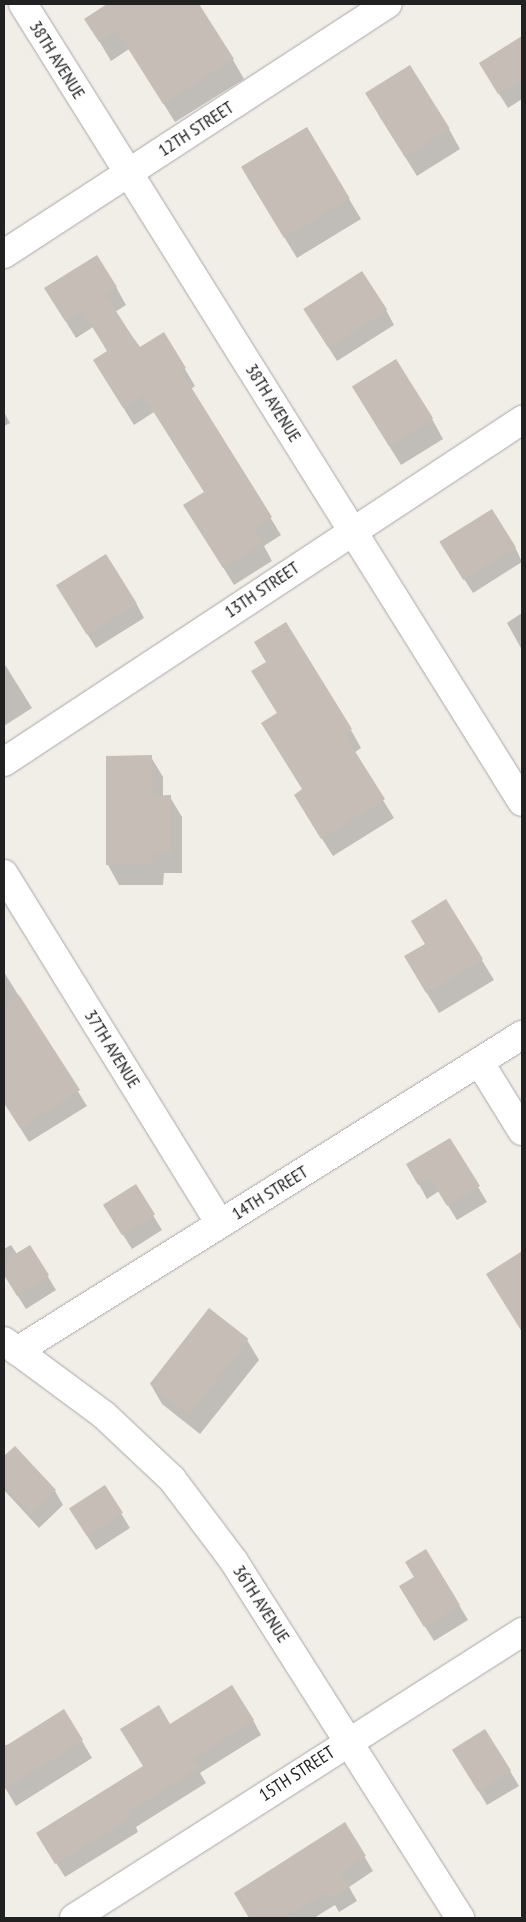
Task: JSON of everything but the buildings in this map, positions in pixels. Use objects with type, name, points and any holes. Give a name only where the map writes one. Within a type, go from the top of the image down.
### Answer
[{"type":"street","name":"38TH AVENUE","points":[[22,4],[353,529],[522,802]]},
{"type":"street","name":"12TH STREET","points":[[4,254],[388,4]]},
{"type":"street","name":"13TH STREET","points":[[4,762],[353,529],[522,420]]},
{"type":"street","name":"37TH AVENUE","points":[[4,874],[220,1224]]},
{"type":"street","name":"14TH STREET","points":[[11,1346],[220,1224],[522,1035]]},
{"type":"street","points":[[480,1063],[522,1131]]},
{"type":"street","name":"36TH AVENUE","points":[[11,1346],[104,1415],[172,1479],[233,1560],[460,1918]]},
{"type":"street","name":"15TH STREET","points":[[74,1918],[522,1632]]}]
